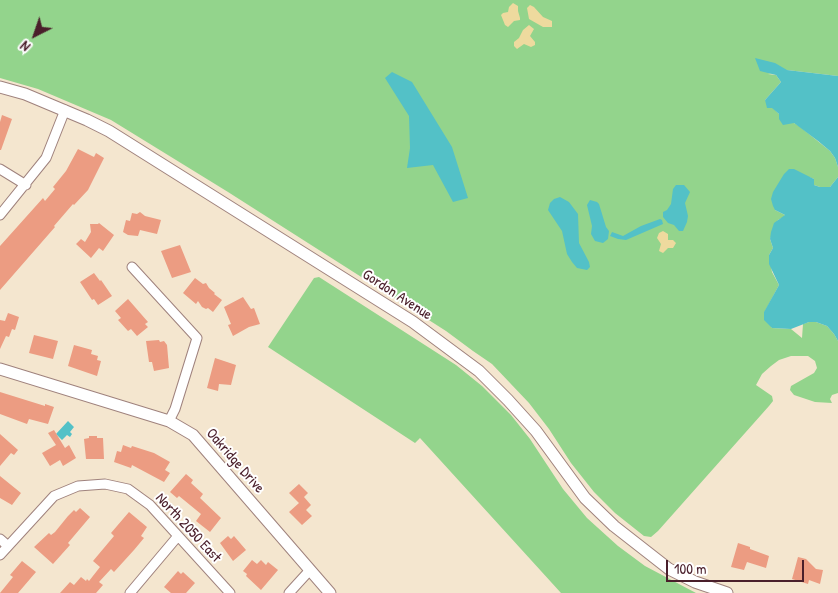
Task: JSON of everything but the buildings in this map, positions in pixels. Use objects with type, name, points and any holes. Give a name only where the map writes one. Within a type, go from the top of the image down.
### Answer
[{"type":"main road","name":"Gordon Avenue","points":[[0,87],[25,94],[94,123],[129,143],[413,322],[479,371],[508,400],[536,431],[585,498],[614,526],[669,569],[695,582],[727,593]]},
{"type":"main road","name":"Oakridge Drive","points":[[0,369],[169,421],[193,435],[330,593]]},
{"type":"street","points":[[0,215],[46,158],[65,110]]},
{"type":"street","points":[[0,169],[26,185]]},
{"type":"street","points":[[132,267],[198,338],[175,410],[169,421]]},
{"type":"street","name":"North 2050 East","points":[[0,556],[54,496],[78,486],[105,484],[128,489],[150,505],[230,593]]},
{"type":"street","points":[[130,593],[178,536]]},
{"type":"street","points":[[0,539],[8,546]]},
{"type":"street","points":[[289,593],[310,570]]},
{"type":"green space","points":[[0,0],[838,0],[838,76],[787,70],[768,74],[776,75],[781,82],[765,100],[779,114],[799,126],[830,151],[838,167],[838,177],[830,187],[820,187],[814,185],[814,179],[809,177],[775,210],[785,215],[778,220],[770,239],[773,248],[769,255],[772,272],[779,285],[764,313],[772,328],[791,329],[802,338],[803,324],[816,322],[827,326],[838,341],[838,393],[832,395],[830,399],[832,403],[815,402],[794,395],[790,390],[791,386],[814,373],[817,368],[815,361],[808,356],[791,356],[779,360],[762,374],[756,385],[772,396],[773,401],[658,531],[651,537],[644,536],[615,513],[594,492],[529,403],[492,364],[446,331],[111,120],[38,89],[0,78]]},
{"type":"green space","points":[[319,277],[456,365],[482,386],[511,415],[530,439],[563,489],[587,518],[618,546],[645,566],[696,593],[561,593],[420,438],[415,443],[268,347],[314,278]]},
{"type":"sand","points":[[513,3],[518,6],[520,20],[514,21],[508,27],[505,25],[501,15],[508,12],[509,7]]},
{"type":"sand","points":[[530,5],[543,17],[552,21],[552,27],[543,27],[529,19],[527,8]]},
{"type":"sand","points":[[529,25],[534,29],[530,36],[535,45],[531,47],[524,44],[517,49],[514,46],[514,42]]},
{"type":"sand","points":[[663,231],[668,234],[668,240],[673,240],[676,243],[673,248],[668,248],[663,253],[659,251],[661,244],[657,238],[659,233]]},
{"type":"water","points":[[755,58],[775,63],[787,70],[838,76],[838,167],[830,151],[818,141],[794,123],[783,125],[779,119],[779,114],[772,108],[767,108],[765,100],[781,82],[776,75],[760,71]]},
{"type":"water","points":[[392,72],[412,82],[452,147],[468,198],[453,202],[433,165],[407,168],[410,148],[409,116],[385,78]]},
{"type":"water","points":[[789,169],[794,169],[814,179],[814,185],[820,187],[830,187],[838,177],[838,341],[827,326],[816,322],[809,322],[791,329],[772,328],[764,320],[764,312],[779,285],[769,264],[769,255],[773,248],[770,239],[771,232],[774,223],[785,215],[775,210],[771,199],[773,192]]},
{"type":"water","points":[[676,185],[684,185],[690,192],[685,203],[688,216],[683,231],[679,231],[663,217],[663,212],[671,204],[673,189]]},
{"type":"water","points":[[560,197],[569,202],[578,214],[579,243],[589,262],[590,267],[587,270],[577,268],[572,262],[567,254],[562,231],[548,210],[550,203]]},
{"type":"water","points":[[590,200],[599,204],[609,231],[608,239],[603,243],[595,241],[591,234],[592,226],[587,205]]},
{"type":"water","points":[[660,219],[663,224],[626,240],[610,236],[612,232],[623,236],[641,226]]},
{"type":"water","points":[[68,421],[74,427],[70,432],[72,434],[70,437],[67,435],[62,440],[56,434]]}]
